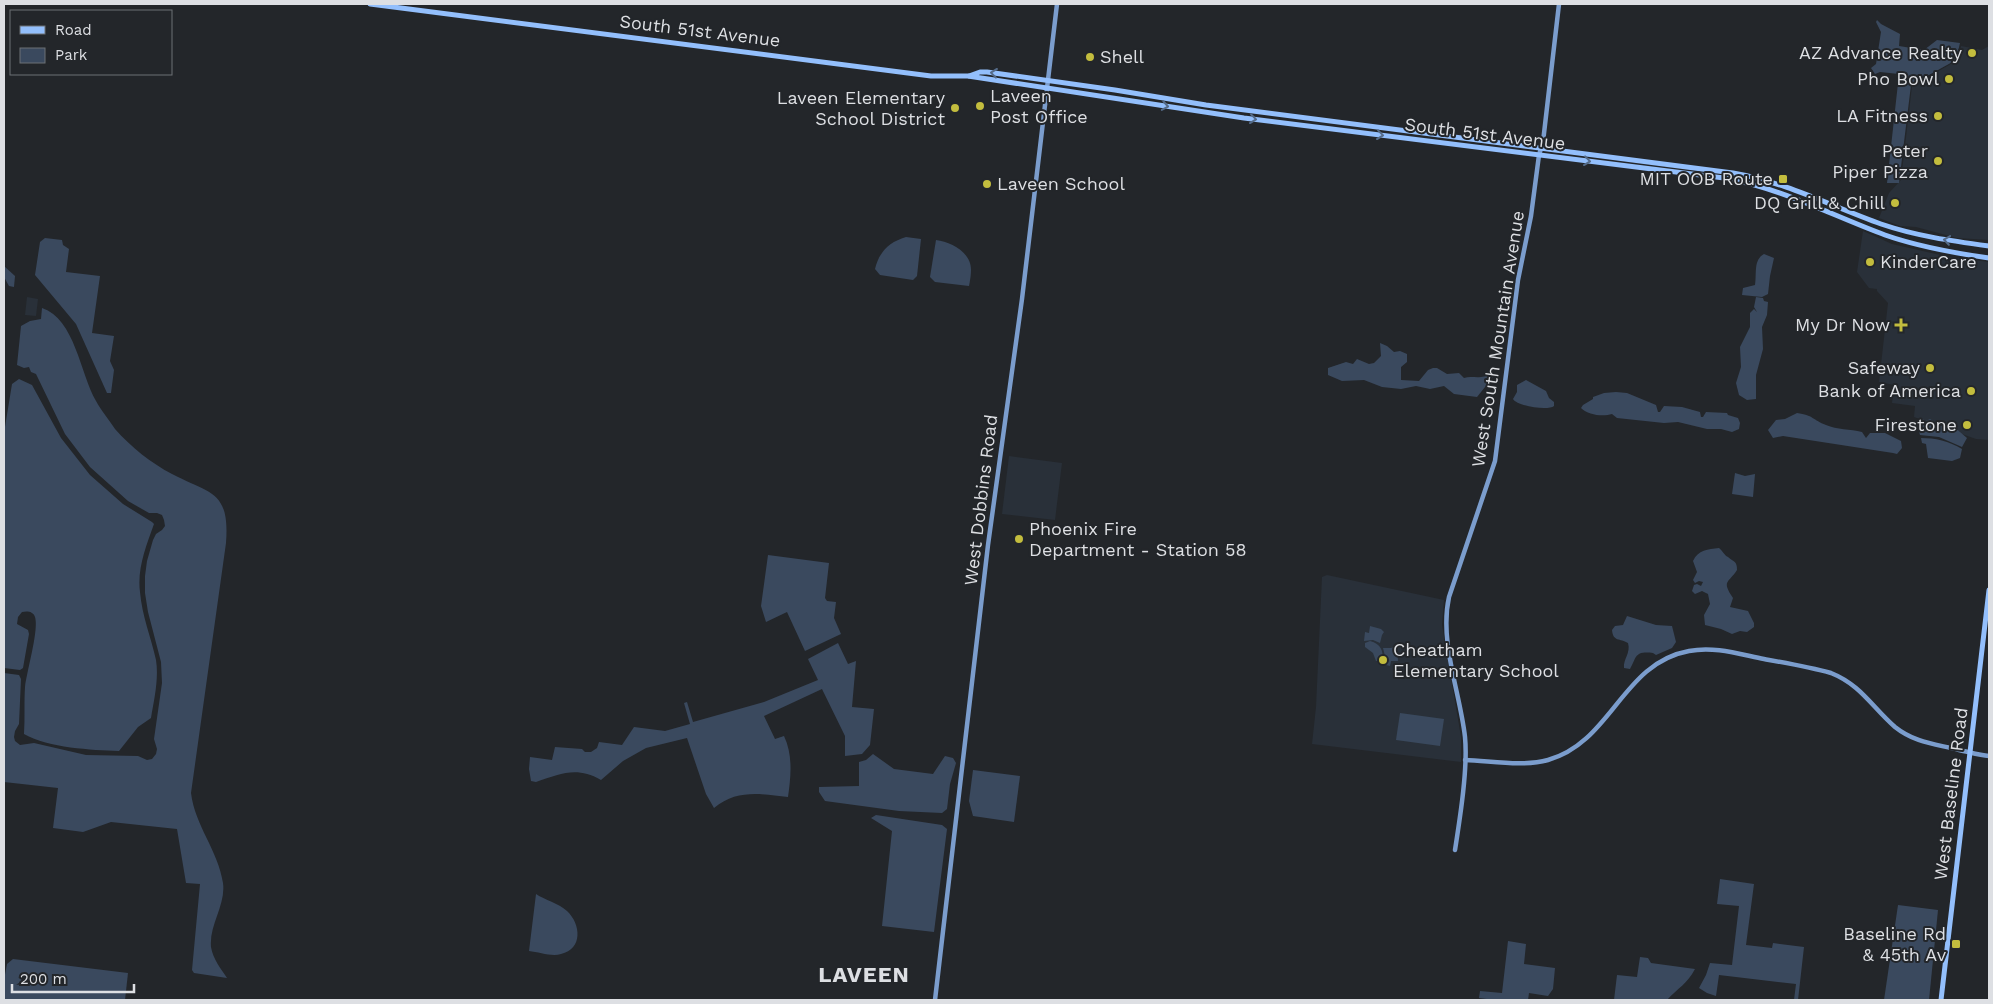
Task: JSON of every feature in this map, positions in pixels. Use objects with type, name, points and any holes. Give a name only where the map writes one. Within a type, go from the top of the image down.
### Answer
[{"type":"main road","name":"South 51st Avenue","points":[[370,4],[931,76],[968,76],[1244,118],[1718,178],[1748,183],[1783,193],[1874,230],[1912,243],[1949,252],[1989,258]]},
{"type":"main road","name":"South 51st Avenue","points":[[968,76],[980,72],[1048,80],[1156,96],[1206,106],[1745,175],[1786,186],[1894,228],[1943,240],[1989,246]]},
{"type":"main road","points":[[1120,98],[1126,95],[1149,98],[1156,96]]},
{"type":"main road","name":"West Baseline Road","points":[[1941,1000],[1989,590]]},
{"type":"street","name":"West Dobbins Road","points":[[935,1000],[984,583],[1022,299],[1057,4]]},
{"type":"street","name":"West South Mountain Avenue","points":[[1455,850],[1465,760],[1465,737],[1447,634],[1446,612],[1449,597],[1495,461],[1518,280],[1533,206],[1539,155],[1542,148],[1559,4]]},
{"type":"street","points":[[1465,760],[1528,762],[1548,760],[1564,754],[1580,745],[1596,729],[1639,676],[1655,663],[1671,656],[1702,649],[1723,651],[1814,668],[1841,677],[1866,696],[1888,721],[1902,732],[1925,743],[1989,756]]},
{"type":"shaded area","points":[[1961,46],[1982,50],[1989,46],[1989,240],[1957,238],[1916,227],[1900,226],[1879,218],[1889,193],[1901,180],[1912,86],[1958,60]]},
{"type":"shaded area","points":[[1863,231],[1892,244],[1949,257],[1989,262],[1989,440],[1976,439],[1914,417],[1915,406],[1892,403],[1894,385],[1879,382],[1888,303],[1877,289],[1869,288],[1857,272]]},
{"type":"shaded area","points":[[27,297],[38,299],[36,316],[25,315]]},
{"type":"shaded area","points":[[1009,456],[1062,463],[1055,520],[1002,514]]},
{"type":"shaded area","name":"Cheatham Elementary School","points":[[1327,575],[1444,600],[1442,625],[1461,737],[1461,762],[1312,744],[1316,707],[1322,577]]},
{"type":"green space","points":[[1877,20],[1900,34],[1899,46],[1924,50],[1937,40],[1960,43],[1956,60],[1911,85],[1899,183],[1887,183],[1899,74],[1880,72],[1875,74],[1871,68],[1876,64],[1881,32],[1876,22]]},
{"type":"green space","points":[[906,237],[921,239],[917,276],[913,280],[880,275],[875,269],[882,253],[890,245]]},
{"type":"green space","points":[[45,238],[62,240],[63,245],[69,249],[66,272],[100,276],[92,333],[114,336],[110,361],[114,370],[111,393],[107,393],[76,324],[35,275],[40,242]]},
{"type":"green space","points":[[936,240],[954,246],[968,258],[971,270],[969,286],[935,282],[930,277]]},
{"type":"green space","points":[[1764,254],[1774,258],[1768,294],[1762,297],[1742,295],[1743,288],[1755,285],[1758,260]]},
{"type":"green space","points":[[4,266],[15,276],[14,287],[9,286],[4,277]]},
{"type":"green space","points":[[1756,297],[1763,298],[1764,301],[1768,302],[1767,315],[1762,327],[1763,349],[1756,375],[1756,399],[1747,400],[1739,395],[1736,383],[1741,367],[1740,347],[1750,327],[1750,313],[1754,309],[1757,312],[1754,307]]},
{"type":"green space","points":[[42,308],[53,314],[62,323],[75,348],[96,401],[115,429],[156,465],[215,496],[221,503],[225,513],[226,543],[191,793],[193,805],[216,860],[223,883],[222,899],[212,931],[211,947],[215,960],[227,978],[194,973],[192,970],[200,884],[186,883],[177,829],[111,822],[83,832],[53,828],[58,788],[4,782],[4,673],[19,675],[21,679],[19,724],[14,737],[15,741],[20,745],[34,743],[86,755],[138,756],[147,760],[152,759],[157,749],[154,739],[162,683],[161,662],[148,612],[145,576],[153,540],[156,534],[165,526],[164,520],[162,515],[149,513],[128,501],[90,467],[65,434],[36,374],[31,372],[29,367],[24,368],[17,365],[21,326],[30,321],[41,319]]},
{"type":"green space","points":[[1380,343],[1394,352],[1400,351],[1407,354],[1407,362],[1401,367],[1401,380],[1419,381],[1428,370],[1433,368],[1437,368],[1447,374],[1459,373],[1464,378],[1483,377],[1493,373],[1493,377],[1477,397],[1454,394],[1444,386],[1430,389],[1416,386],[1401,389],[1382,387],[1364,380],[1342,381],[1328,375],[1328,368],[1346,362],[1353,364],[1357,359],[1369,364],[1374,363],[1381,356]]},
{"type":"green space","points":[[19,379],[32,385],[61,438],[90,475],[123,504],[154,524],[143,558],[139,583],[141,601],[156,660],[155,697],[151,718],[138,727],[119,751],[83,749],[58,745],[34,739],[24,734],[25,687],[36,623],[34,615],[31,613],[22,612],[18,617],[17,624],[28,630],[29,634],[23,668],[20,670],[4,668],[4,433],[12,384]]},
{"type":"green space","points":[[1526,380],[1546,391],[1549,398],[1554,402],[1554,406],[1539,408],[1516,402],[1513,399],[1517,392],[1517,385]]},
{"type":"green space","points":[[1604,393],[1627,393],[1656,405],[1658,412],[1664,406],[1682,407],[1700,412],[1701,417],[1706,412],[1727,413],[1738,418],[1740,423],[1739,429],[1732,432],[1721,429],[1707,429],[1678,422],[1664,423],[1617,418],[1612,414],[1592,414],[1581,408],[1593,397]]},
{"type":"green space","points":[[1797,413],[1810,416],[1830,427],[1862,432],[1866,438],[1870,433],[1885,433],[1901,441],[1902,448],[1897,454],[1783,436],[1773,438],[1768,430],[1776,420],[1785,419]]},
{"type":"green space","points":[[1920,418],[1926,421],[1930,419],[1941,426],[1953,426],[1967,438],[1962,447],[1939,437],[1920,435],[1917,424]]},
{"type":"green space","points":[[1921,438],[1942,440],[1957,446],[1962,449],[1960,458],[1952,461],[1928,458],[1926,444],[1922,443]]},
{"type":"green space","points":[[1735,473],[1745,476],[1755,474],[1753,497],[1732,494]]},
{"type":"green space","points":[[1719,548],[1736,565],[1737,570],[1727,585],[1733,598],[1730,607],[1748,611],[1754,627],[1747,632],[1740,631],[1732,634],[1705,625],[1704,615],[1710,604],[1708,594],[1702,591],[1695,594],[1692,591],[1694,585],[1701,586],[1703,582],[1695,583],[1693,580],[1697,572],[1693,561],[1695,557],[1704,551]]},
{"type":"green space","points":[[768,555],[829,563],[825,598],[827,601],[836,602],[834,618],[841,634],[805,651],[787,612],[766,622],[761,606]]},
{"type":"green space","points":[[1627,616],[1656,625],[1672,626],[1676,642],[1672,648],[1656,655],[1653,653],[1639,654],[1630,669],[1624,668],[1629,650],[1628,643],[1615,638],[1612,630],[1615,626],[1623,625]]},
{"type":"green space","points":[[1370,626],[1381,629],[1384,632],[1380,643],[1373,640],[1364,641],[1365,632],[1369,633]]},
{"type":"green space","points":[[1370,641],[1381,648],[1383,654],[1382,661],[1376,661],[1373,653],[1365,647],[1365,643]]},
{"type":"green space","points":[[838,643],[848,664],[856,661],[852,707],[874,709],[870,745],[862,754],[845,756],[845,736],[822,689],[764,716],[775,739],[784,736],[787,743],[790,766],[788,797],[759,794],[740,795],[714,808],[706,794],[687,738],[646,748],[623,761],[601,780],[576,772],[561,774],[536,782],[531,781],[530,757],[552,760],[555,747],[582,749],[585,752],[591,752],[597,748],[599,742],[622,745],[634,727],[665,731],[690,724],[684,703],[687,702],[693,722],[764,702],[818,680],[808,659]]},
{"type":"green space","points":[[1396,646],[1398,661],[1391,661],[1390,666],[1382,664],[1385,656],[1383,648]]},
{"type":"green space","points":[[1400,713],[1444,719],[1440,746],[1396,740]]},
{"type":"green space","points":[[873,754],[894,769],[933,774],[945,756],[953,758],[956,763],[950,784],[947,809],[942,813],[899,811],[825,801],[819,792],[819,787],[859,786],[859,762],[866,760]]},
{"type":"green space","points":[[973,770],[1020,776],[1014,822],[973,816],[969,801]]},
{"type":"green space","points":[[876,815],[942,825],[947,829],[934,932],[882,926],[892,831],[871,818]]},
{"type":"green space","points":[[1720,879],[1754,884],[1746,945],[1772,948],[1773,943],[1804,947],[1798,1000],[1794,1000],[1796,984],[1719,975],[1716,996],[1699,988],[1710,963],[1732,965],[1739,906],[1717,904]]},
{"type":"green space","points":[[536,894],[560,906],[572,916],[578,936],[573,947],[568,951],[554,955],[529,951]]},
{"type":"green space","points":[[1898,905],[1938,910],[1929,1000],[1884,1000]]},
{"type":"green space","points":[[1508,941],[1526,944],[1524,964],[1555,968],[1553,989],[1548,996],[1529,993],[1528,1000],[1479,998],[1480,991],[1502,993]]},
{"type":"green space","points":[[1640,957],[1648,958],[1651,963],[1695,969],[1686,982],[1667,1000],[1614,1000],[1617,975],[1637,977]]},
{"type":"green space","points":[[13,959],[128,973],[125,1000],[4,1000],[4,980],[7,964]]},
{"type":"place","name":"AZ Advance Realty","points":[[1972,53]]},
{"type":"place","name":"Shell","points":[[1090,57]]},
{"type":"place","name":"Pho Bowl","points":[[1949,79]]},
{"type":"place","name":"Laveen Post Office","points":[[980,106]]},
{"type":"place","name":"Laveen Elementary School District","points":[[955,108]]},
{"type":"place","name":"LA Fitness","points":[[1938,116]]},
{"type":"place","name":"Peter Piper Pizza","points":[[1938,161]]},
{"type":"place","name":"MIT OOB Route","points":[[1783,179]]},
{"type":"place","name":"Laveen School","points":[[987,184]]},
{"type":"place","name":"DQ Grill & Chill","points":[[1895,203]]},
{"type":"place","name":"KinderCare","points":[[1870,262]]},
{"type":"place","name":"My Dr Now","points":[[1901,325]]},
{"type":"place","name":"Safeway","points":[[1930,368]]},
{"type":"place","name":"Bank of America","points":[[1971,391]]},
{"type":"place","name":"Firestone","points":[[1967,425]]},
{"type":"place","name":"Phoenix Fire Department - Station 58","points":[[1019,539]]},
{"type":"place","name":"Cheatham Elementary School","points":[[1383,660]]},
{"type":"place","name":"Baseline Rd & 45th Av","points":[[1956,944]]},
{"type":"district","name":"LAVEEN","points":[[864,974]]}]
